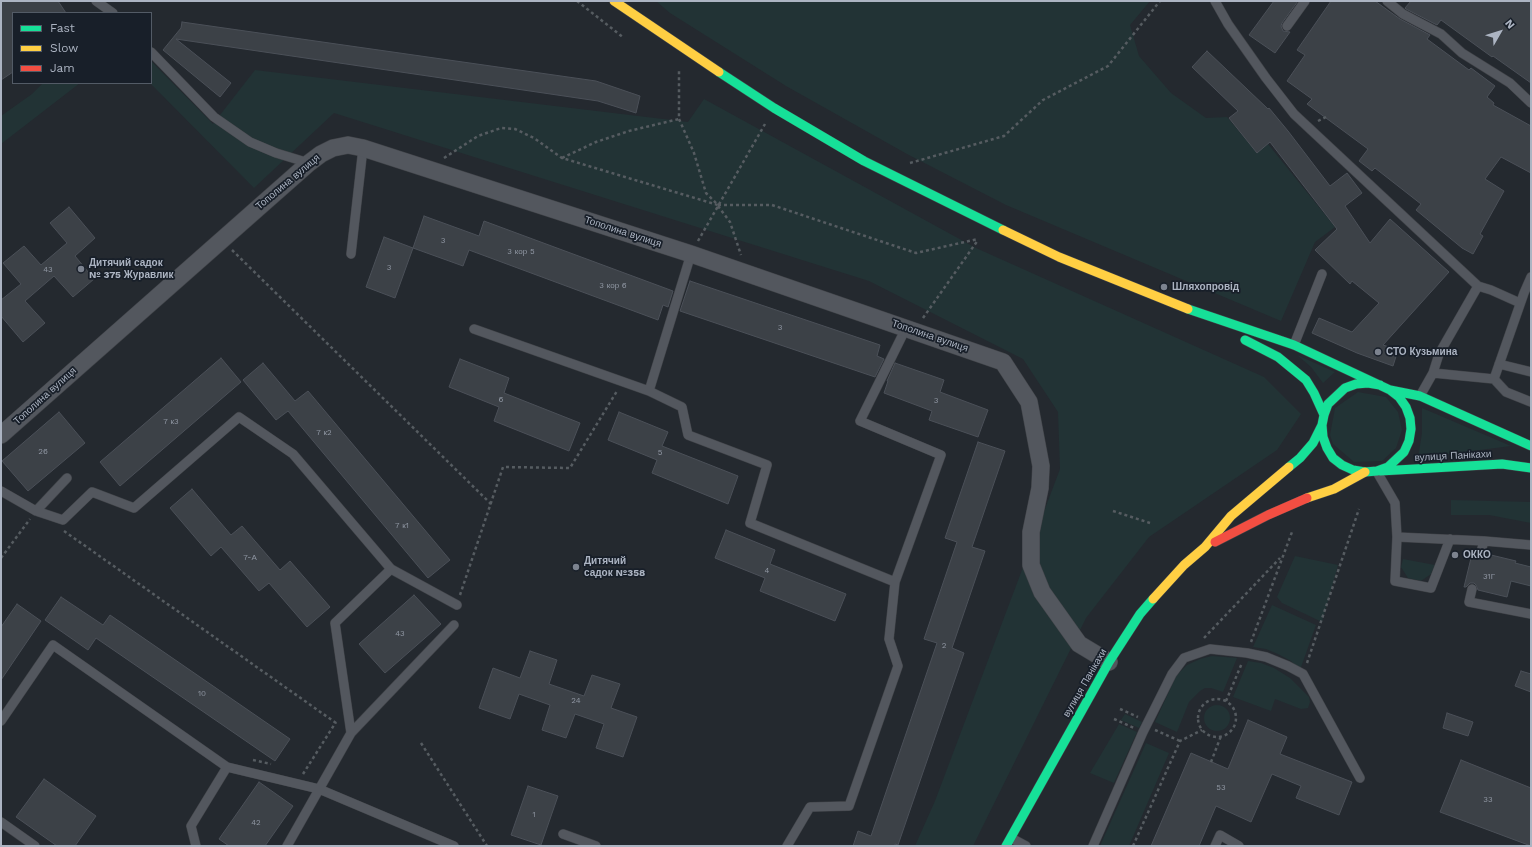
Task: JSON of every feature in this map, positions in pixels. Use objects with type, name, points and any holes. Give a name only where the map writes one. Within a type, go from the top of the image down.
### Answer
[{"type":"main road","points":[[614,1],[774,108],[864,161],[958,209],[1059,257],[1187,309],[1294,345],[1380,385],[1390,390],[1399,397],[1406,407],[1410,418],[1411,429],[1409,441],[1404,452],[1388,467],[1377,471],[1365,472],[1353,470],[1342,465],[1333,458],[1327,448],[1323,437],[1322,425],[1324,415],[1332,400],[1345,388],[1356,384],[1368,383],[1380,385]]},
{"type":"main road","points":[[1187,309],[1278,357],[1293,368],[1306,380],[1324,415]]},
{"type":"main road","points":[[1390,390],[1420,396],[1531,446]]},
{"type":"main road","name":"вулиця Панікахи","points":[[1008,842],[1109,662],[1140,614],[1184,565],[1205,547],[1231,516],[1270,485],[1300,458],[1313,442],[1322,425]]},
{"type":"main road","name":"вулиця Панікахи","points":[[1377,471],[1495,464],[1531,468]]},
{"type":"main road","name":"вулиця Панікахи","points":[[1205,547],[1268,515],[1300,500],[1334,489],[1365,472]]},
{"type":"street","name":"Тополина вулиця","points":[[1,435],[309,163],[321,154],[334,148],[348,145],[363,148],[748,273],[1003,362],[1029,402],[1041,466],[1040,488],[1031,532],[1031,565],[1042,592],[1079,644],[1109,662]]},
{"type":"lane","points":[[96,1],[112,12]]},
{"type":"lane","points":[[1215,1],[1228,24],[1266,78],[1294,114],[1478,286],[1520,303]]},
{"type":"lane","points":[[1287,26],[1306,1]]},
{"type":"lane","points":[[1387,1],[1403,14],[1441,34],[1462,53],[1510,83],[1531,103]]},
{"type":"lane","points":[[152,53],[214,117],[250,142],[276,153],[309,163]]},
{"type":"lane","points":[[351,254],[363,148]]},
{"type":"lane","points":[[649,391],[691,254]]},
{"type":"lane","points":[[1294,345],[1322,274]]},
{"type":"lane","points":[[1494,379],[1520,303],[1531,277]]},
{"type":"lane","points":[[1420,396],[1433,373],[1439,354],[1478,286]]},
{"type":"lane","points":[[474,329],[623,381],[649,391],[682,408],[688,435],[767,465],[750,523],[895,582]]},
{"type":"lane","points":[[787,846],[810,807],[849,806],[898,666],[889,639],[895,582],[941,455],[860,421],[910,330]]},
{"type":"lane","points":[[1499,364],[1531,372]]},
{"type":"lane","points":[[1433,373],[1494,379],[1506,392],[1531,402]]},
{"type":"lane","points":[[1,491],[36,511],[63,520],[92,492],[134,508],[239,417],[293,454],[391,569],[457,605]]},
{"type":"lane","points":[[1377,471],[1395,503],[1397,537],[1395,581],[1431,588],[1450,540]]},
{"type":"lane","points":[[36,511],[67,478]]},
{"type":"lane","points":[[1397,537],[1531,545]]},
{"type":"lane","points":[[1481,552],[1484,541]]},
{"type":"lane","points":[[351,733],[335,622],[391,569]]},
{"type":"lane","points":[[1472,588],[1469,602],[1531,614]]},
{"type":"lane","points":[[287,846],[351,733],[454,625]]},
{"type":"lane","points":[[1,720],[53,645],[227,767],[319,789],[454,846]]},
{"type":"lane","points":[[1093,846],[1146,727],[1172,674],[1184,658],[1210,649],[1247,652],[1266,657],[1303,674],[1360,778]]},
{"type":"lane","points":[[196,846],[191,826],[227,767]]},
{"type":"lane","points":[[1,822],[35,846]]},
{"type":"lane","points":[[563,834],[596,846]]},
{"type":"lane","points":[[1215,846],[1220,836],[1239,846]]},
{"type":"lane","points":[[1008,842],[1026,846]]},
{"type":"path","points":[[577,1],[624,38]]},
{"type":"path","points":[[908,164],[1004,136],[1044,100],[1108,66],[1160,1]]},
{"type":"path","points":[[679,70],[679,119],[694,153],[706,193],[718,205],[730,222],[748,273]]},
{"type":"path","points":[[562,158],[596,142],[629,131],[679,119]]},
{"type":"path","points":[[691,254],[766,122]]},
{"type":"path","points":[[427,169],[478,136],[502,128],[515,129],[534,138],[562,158],[718,205],[772,205],[916,253],[978,239],[910,330]]},
{"type":"path","points":[[221,240],[491,504]]},
{"type":"path","points":[[457,605],[503,467],[570,468],[623,381]]},
{"type":"path","points":[[1303,674],[1360,509]]},
{"type":"path","points":[[1113,510],[1150,523]]},
{"type":"path","points":[[1,558],[36,511]]},
{"type":"path","points":[[62,530],[351,733]]},
{"type":"path","points":[[1226,702],[1247,652],[1292,532]]},
{"type":"path","points":[[1184,658],[1282,556]]},
{"type":"path","points":[[1215,699],[1231,705],[1236,717],[1232,729],[1221,736],[1211,736],[1202,730],[1199,725],[1199,713],[1204,704],[1215,699]]},
{"type":"path","points":[[1120,709],[1146,727]]},
{"type":"path","points":[[1114,719],[1146,727],[1180,741]]},
{"type":"path","points":[[1133,846],[1180,741],[1202,730]]},
{"type":"path","points":[[1211,762],[1221,736]]},
{"type":"path","points":[[421,743],[487,846]]},
{"type":"shaded area","points":[[656,1],[1150,1],[1130,25],[1139,56],[1171,93],[1206,118],[1227,117],[1257,153],[1268,144],[1335,227],[1315,242],[1281,321],[1006,205],[907,154],[786,86],[670,13]]},
{"type":"shaded area","points":[[152,62],[213,124],[255,70],[688,122],[704,99],[976,248],[1264,377],[1301,414],[1277,450],[1149,537],[1086,618],[973,846],[915,846],[935,801],[1060,469],[1058,412],[1023,359],[869,281],[334,113],[254,188],[151,84]]},
{"type":"shaded area","points":[[42,84],[79,84],[1,144],[1,116],[32,94]]},
{"type":"shaded area","points":[[1297,355],[1335,372],[1323,383],[1311,367]]},
{"type":"shaded area","points":[[1358,392],[1386,397],[1398,412],[1402,430],[1396,448],[1382,461],[1354,462],[1333,444],[1330,435],[1335,408]]},
{"type":"shaded area","points":[[1422,408],[1511,446],[1418,458],[1422,433]]},
{"type":"shaded area","points":[[1451,500],[1531,502],[1531,523],[1489,515],[1451,515]]},
{"type":"shaded area","points":[[1295,556],[1338,565],[1322,622],[1282,603],[1277,597]]},
{"type":"shaded area","points":[[1403,559],[1435,565],[1431,574],[1421,581],[1408,578],[1401,567]]},
{"type":"shaded area","points":[[1272,605],[1316,625],[1300,670],[1291,661],[1278,654],[1266,649],[1253,647]]},
{"type":"shaded area","points":[[1212,656],[1237,658],[1223,692],[1211,688],[1205,688],[1200,691],[1189,702],[1177,732],[1155,722],[1176,676],[1187,665],[1200,659]]},
{"type":"shaded area","points":[[1248,661],[1261,663],[1274,668],[1290,678],[1309,697],[1310,702],[1308,708],[1301,709],[1275,699],[1271,711],[1233,697]]},
{"type":"shaded area","points":[[1217,705],[1226,709],[1230,718],[1226,727],[1217,731],[1208,727],[1204,718],[1208,709]]},
{"type":"shaded area","points":[[1125,714],[1142,722],[1139,728],[1121,720]]},
{"type":"shaded area","points":[[1119,724],[1137,732],[1114,783],[1090,773]]},
{"type":"shaded area","points":[[1146,743],[1169,753],[1129,846],[1100,846]]},
{"type":"building","points":[[1,1],[58,1],[65,12],[12,12],[12,73],[1,80]]},
{"type":"building","points":[[1274,1],[1298,1],[1282,23],[1281,26],[1283,31],[1290,32],[1275,53],[1249,35]]},
{"type":"building","points":[[1331,1],[1375,1],[1400,19],[1430,35],[1427,39],[1469,70],[1471,68],[1495,86],[1487,97],[1494,103],[1493,105],[1531,126],[1531,173],[1501,157],[1485,179],[1504,191],[1480,234],[1483,236],[1473,254],[1462,248],[1416,210],[1421,204],[1375,168],[1372,171],[1359,161],[1368,149],[1307,104],[1312,99],[1287,81],[1305,55],[1297,50]]},
{"type":"building","points":[[1411,1],[1531,1],[1531,83],[1441,20],[1437,25],[1406,9],[1405,8]]},
{"type":"building","points":[[182,22],[596,81],[640,96],[636,113],[598,101],[176,39],[231,83],[220,97],[163,50],[181,28]]},
{"type":"building","points":[[1207,51],[1268,109],[1269,108],[1330,186],[1347,173],[1362,193],[1345,206],[1370,243],[1390,219],[1449,272],[1383,345],[1398,350],[1393,366],[1357,353],[1312,333],[1319,318],[1352,332],[1379,303],[1352,281],[1350,284],[1315,250],[1337,229],[1270,142],[1257,153],[1229,118],[1238,111],[1192,67]]},
{"type":"building","points":[[69,207],[95,238],[75,256],[94,279],[73,297],[54,276],[25,301],[45,323],[23,342],[1,316],[1,300],[21,284],[3,263],[24,246],[41,265],[67,243],[50,223]]},
{"type":"building","points":[[424,216],[479,236],[484,221],[673,291],[668,307],[663,305],[658,320],[469,250],[463,266],[413,248]]},
{"type":"building","points":[[384,237],[413,248],[395,298],[366,287]]},
{"type":"building","points":[[690,281],[880,345],[877,356],[884,359],[875,377],[680,311]]},
{"type":"building","points":[[221,358],[241,382],[120,486],[100,462]]},
{"type":"building","points":[[460,359],[509,378],[504,393],[580,423],[569,451],[494,421],[499,407],[449,387]]},
{"type":"building","points":[[263,363],[295,401],[308,391],[450,560],[428,578],[288,411],[276,420],[243,380]]},
{"type":"building","points":[[895,363],[944,380],[940,392],[988,410],[978,437],[929,420],[932,411],[884,393],[887,381]]},
{"type":"building","points":[[59,412],[85,443],[28,491],[2,461]]},
{"type":"building","points":[[619,412],[668,432],[662,446],[738,476],[728,504],[652,473],[657,460],[608,440]]},
{"type":"building","points":[[978,442],[1005,451],[972,547],[985,551],[952,648],[964,653],[898,845],[853,846],[858,831],[871,836],[937,643],[924,639],[957,542],[945,538]]},
{"type":"building","points":[[192,489],[231,535],[242,526],[280,570],[290,561],[330,607],[307,627],[269,583],[259,591],[221,547],[211,556],[170,508]]},
{"type":"building","points":[[726,530],[775,550],[770,564],[846,594],[835,621],[760,591],[765,578],[715,558]]},
{"type":"building","name":"ОККО","points":[[1473,550],[1479,558],[1483,558],[1487,554],[1516,561],[1515,563],[1531,567],[1531,586],[1511,581],[1507,597],[1478,590],[1474,583],[1470,583],[1464,587]]},
{"type":"building","points":[[414,595],[441,624],[385,673],[359,644]]},
{"type":"building","points":[[61,597],[103,625],[110,615],[290,739],[275,761],[96,638],[88,650],[45,620]]},
{"type":"building","points":[[17,604],[41,621],[1,680],[1,627]]},
{"type":"building","points":[[530,651],[557,660],[549,684],[584,696],[592,675],[620,684],[611,708],[637,717],[623,757],[596,748],[604,724],[575,714],[566,738],[542,730],[550,705],[519,694],[510,719],[479,708],[493,668],[520,678]]},
{"type":"building","points":[[1521,671],[1531,674],[1531,692],[1515,686]]},
{"type":"building","points":[[1447,713],[1473,722],[1468,736],[1443,728]]},
{"type":"building","points":[[1248,720],[1287,737],[1280,754],[1352,782],[1339,815],[1296,798],[1301,786],[1272,774],[1251,822],[1216,806],[1199,846],[1151,846],[1191,753],[1228,769]]},
{"type":"building","points":[[1461,760],[1531,788],[1531,846],[1440,812]]},
{"type":"building","points":[[44,779],[96,816],[75,846],[57,846],[16,817]]},
{"type":"building","points":[[259,782],[293,806],[265,846],[229,846],[219,839]]},
{"type":"building","points":[[528,786],[558,796],[541,845],[511,835]]},
{"type":"traffic: fast","points":[[719,72],[774,108],[864,161],[1003,230]]},
{"type":"traffic: fast","points":[[1188,309],[1294,345],[1390,390],[1399,397],[1406,407],[1410,418],[1411,429],[1409,441],[1404,452],[1388,467],[1377,471],[1365,472],[1353,470],[1342,465],[1333,458],[1327,448],[1323,437],[1322,425],[1324,415],[1328,404],[1345,388],[1356,384],[1368,383],[1380,385]]},
{"type":"traffic: fast","points":[[1245,340],[1278,357],[1306,380],[1324,415]]},
{"type":"traffic: fast","points":[[1390,390],[1420,396],[1531,446]]},
{"type":"traffic: fast","points":[[1289,467],[1300,458],[1313,443],[1322,425]]},
{"type":"traffic: fast","points":[[1380,471],[1502,464],[1531,468]]},
{"type":"traffic: fast","points":[[1006,846],[1109,662],[1140,614],[1153,599]]},
{"type":"traffic: slow","points":[[614,1],[719,72]]},
{"type":"traffic: slow","points":[[1003,230],[1059,257],[1188,309]]},
{"type":"traffic: slow","points":[[1153,599],[1184,565],[1205,547],[1231,516],[1289,467]]},
{"type":"traffic: slow","points":[[1307,498],[1334,489],[1365,472]]},
{"type":"traffic: jam","points":[[1215,542],[1268,515],[1307,498]]},
{"type":"place","name":"Дитячий садок № 375 Журавлик","points":[[81,269]]},
{"type":"place","name":"Шляхопровід","points":[[1164,287]]},
{"type":"place","name":"СТО Кузьмина","points":[[1378,352]]},
{"type":"place","name":"ОККО","points":[[1455,555]]},
{"type":"place","name":"Дитячий садок №358","points":[[576,567]]}]
